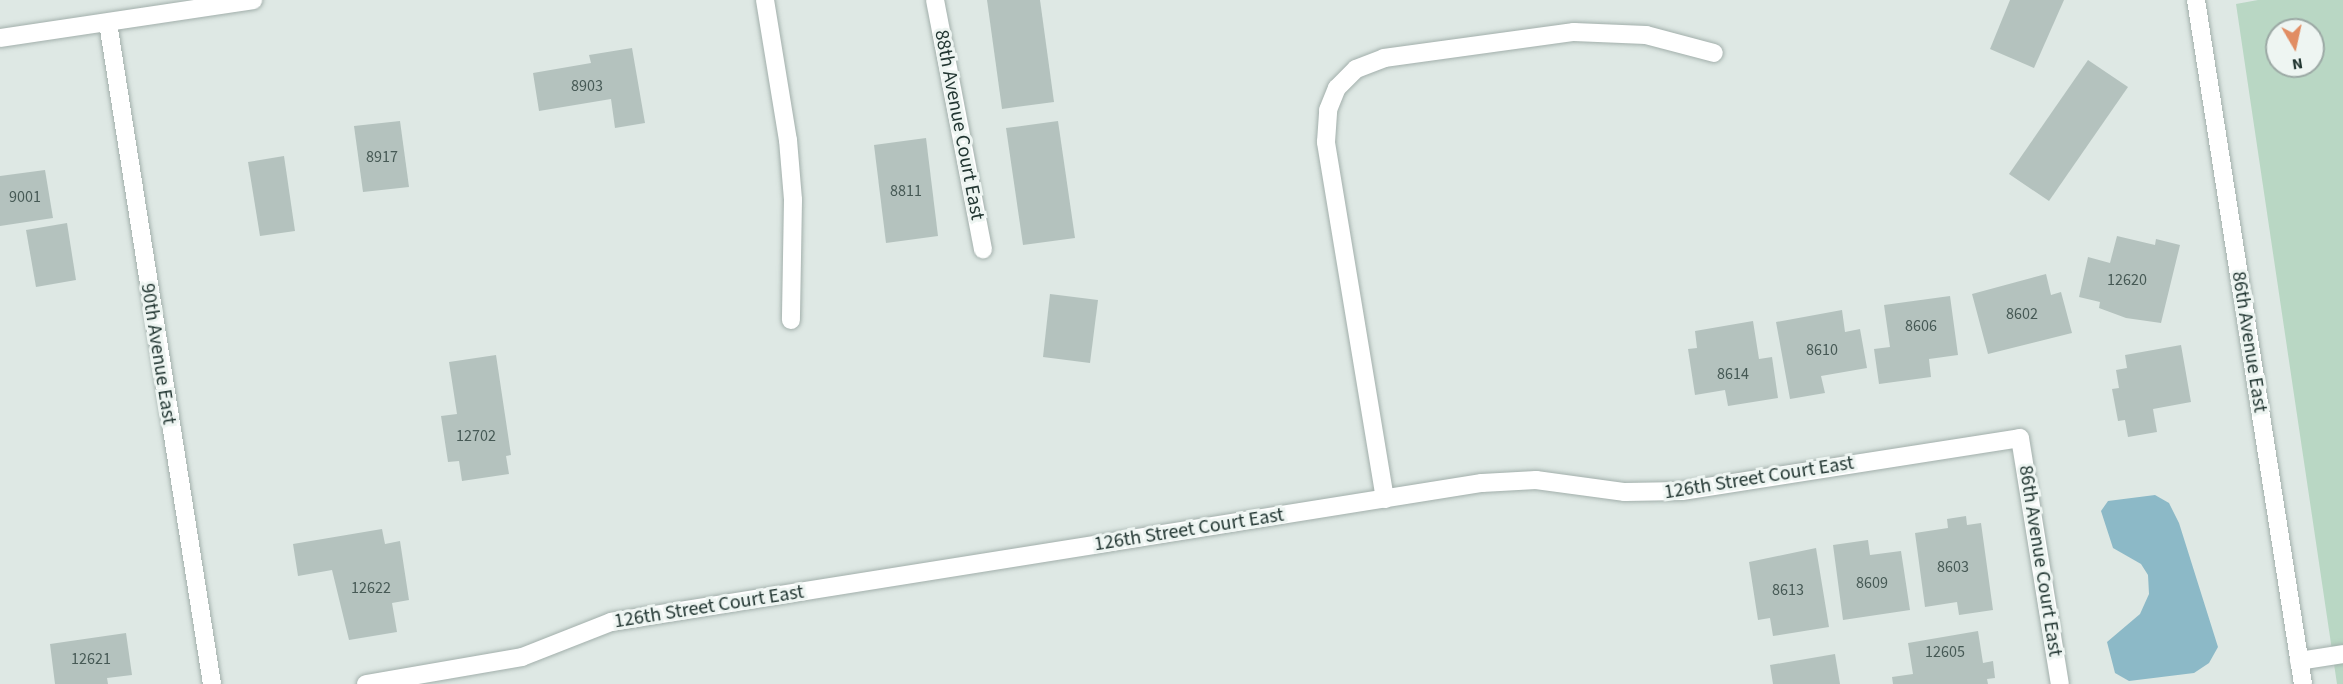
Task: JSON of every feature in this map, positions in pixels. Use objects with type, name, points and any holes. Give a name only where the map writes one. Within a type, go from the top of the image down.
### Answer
[{"type":"street","points":[[0,38],[253,0]]},
{"type":"street","points":[[765,0],[788,140],[793,200],[791,320]]},
{"type":"street","name":"88th Avenue Court East","points":[[935,0],[983,249]]},
{"type":"street","name":"86th Avenue East","points":[[2196,0],[2303,684]]},
{"type":"street","name":"90th Avenue East","points":[[108,23],[212,684]]},
{"type":"street","points":[[1384,499],[1326,142],[1328,110],[1337,88],[1356,69],[1384,58],[1574,32],[1646,35],[1714,53]]},
{"type":"street","name":"126th Street Court East","points":[[366,684],[522,657],[553,641],[620,621],[1384,499],[1509,481],[1569,483],[1625,492],[1682,491],[2020,438]]},
{"type":"street","name":"86th Avenue Court East","points":[[2020,438],[2060,684]]},
{"type":"street","points":[[2299,661],[2343,654]]},
{"type":"green space","points":[[2258,0],[2343,0],[2343,684],[2337,684],[2236,4]]},
{"type":"water","points":[[2155,495],[2169,503],[2179,523],[2218,647],[2209,663],[2194,673],[2129,681],[2115,673],[2107,642],[2140,614],[2149,594],[2148,575],[2141,564],[2113,548],[2101,511],[2108,501]]},
{"type":"building","points":[[987,0],[1040,0],[1054,102],[1002,109]]},
{"type":"building","points":[[2010,0],[2064,0],[2034,68],[1990,49]]},
{"type":"building","points":[[632,48],[645,123],[615,128],[611,99],[539,111],[533,73],[591,63],[589,55]]},
{"type":"building","points":[[2088,60],[2128,87],[2049,201],[2009,174]]},
{"type":"building","points":[[400,121],[409,187],[363,192],[354,126]]},
{"type":"building","points":[[1058,121],[1075,238],[1023,245],[1006,128]]},
{"type":"building","points":[[926,138],[938,236],[886,243],[874,145]]},
{"type":"building","points":[[284,156],[295,231],[260,236],[248,162]]},
{"type":"building","points":[[45,170],[53,218],[0,226],[0,176]]},
{"type":"building","points":[[67,223],[76,280],[36,287],[26,230]]},
{"type":"building","points":[[2117,236],[2155,245],[2156,239],[2180,245],[2161,323],[2126,318],[2099,308],[2100,302],[2079,297],[2088,257],[2110,263]]},
{"type":"building","points":[[2046,274],[2051,295],[2061,292],[2072,333],[1988,354],[1972,294]]},
{"type":"building","points":[[1050,294],[1098,300],[1090,363],[1043,357]]},
{"type":"building","points":[[1950,296],[1958,355],[1929,359],[1931,377],[1879,384],[1874,349],[1890,347],[1884,305]]},
{"type":"building","points":[[1842,310],[1845,332],[1860,329],[1867,368],[1821,376],[1825,393],[1790,399],[1776,322]]},
{"type":"building","points":[[1753,321],[1759,359],[1772,357],[1778,398],[1728,406],[1725,390],[1695,395],[1688,349],[1697,348],[1695,331]]},
{"type":"building","points":[[2181,345],[2191,402],[2153,409],[2157,432],[2128,437],[2125,420],[2118,421],[2112,389],[2119,388],[2116,370],[2127,368],[2125,355]]},
{"type":"building","points":[[496,355],[511,455],[506,456],[509,474],[462,481],[459,461],[448,462],[441,416],[457,414],[449,362]]},
{"type":"building","points":[[1966,516],[1967,525],[1981,523],[1993,610],[1959,615],[1957,602],[1925,607],[1915,533],[1948,528],[1947,519]]},
{"type":"building","points":[[382,529],[385,544],[400,541],[409,600],[392,603],[397,632],[349,640],[332,570],[298,576],[293,544]]},
{"type":"building","points":[[1868,540],[1870,555],[1901,551],[1910,610],[1843,620],[1833,545]]},
{"type":"building","points":[[1816,548],[1829,627],[1773,636],[1770,618],[1758,620],[1749,562]]},
{"type":"building","points":[[1978,631],[1983,663],[1993,661],[1995,678],[1987,679],[1988,684],[1893,684],[1892,677],[1913,674],[1908,643]]},
{"type":"building","points":[[126,633],[132,675],[107,678],[108,684],[55,684],[50,644]]},
{"type":"building","points":[[1835,654],[1840,684],[1773,684],[1770,665]]}]
